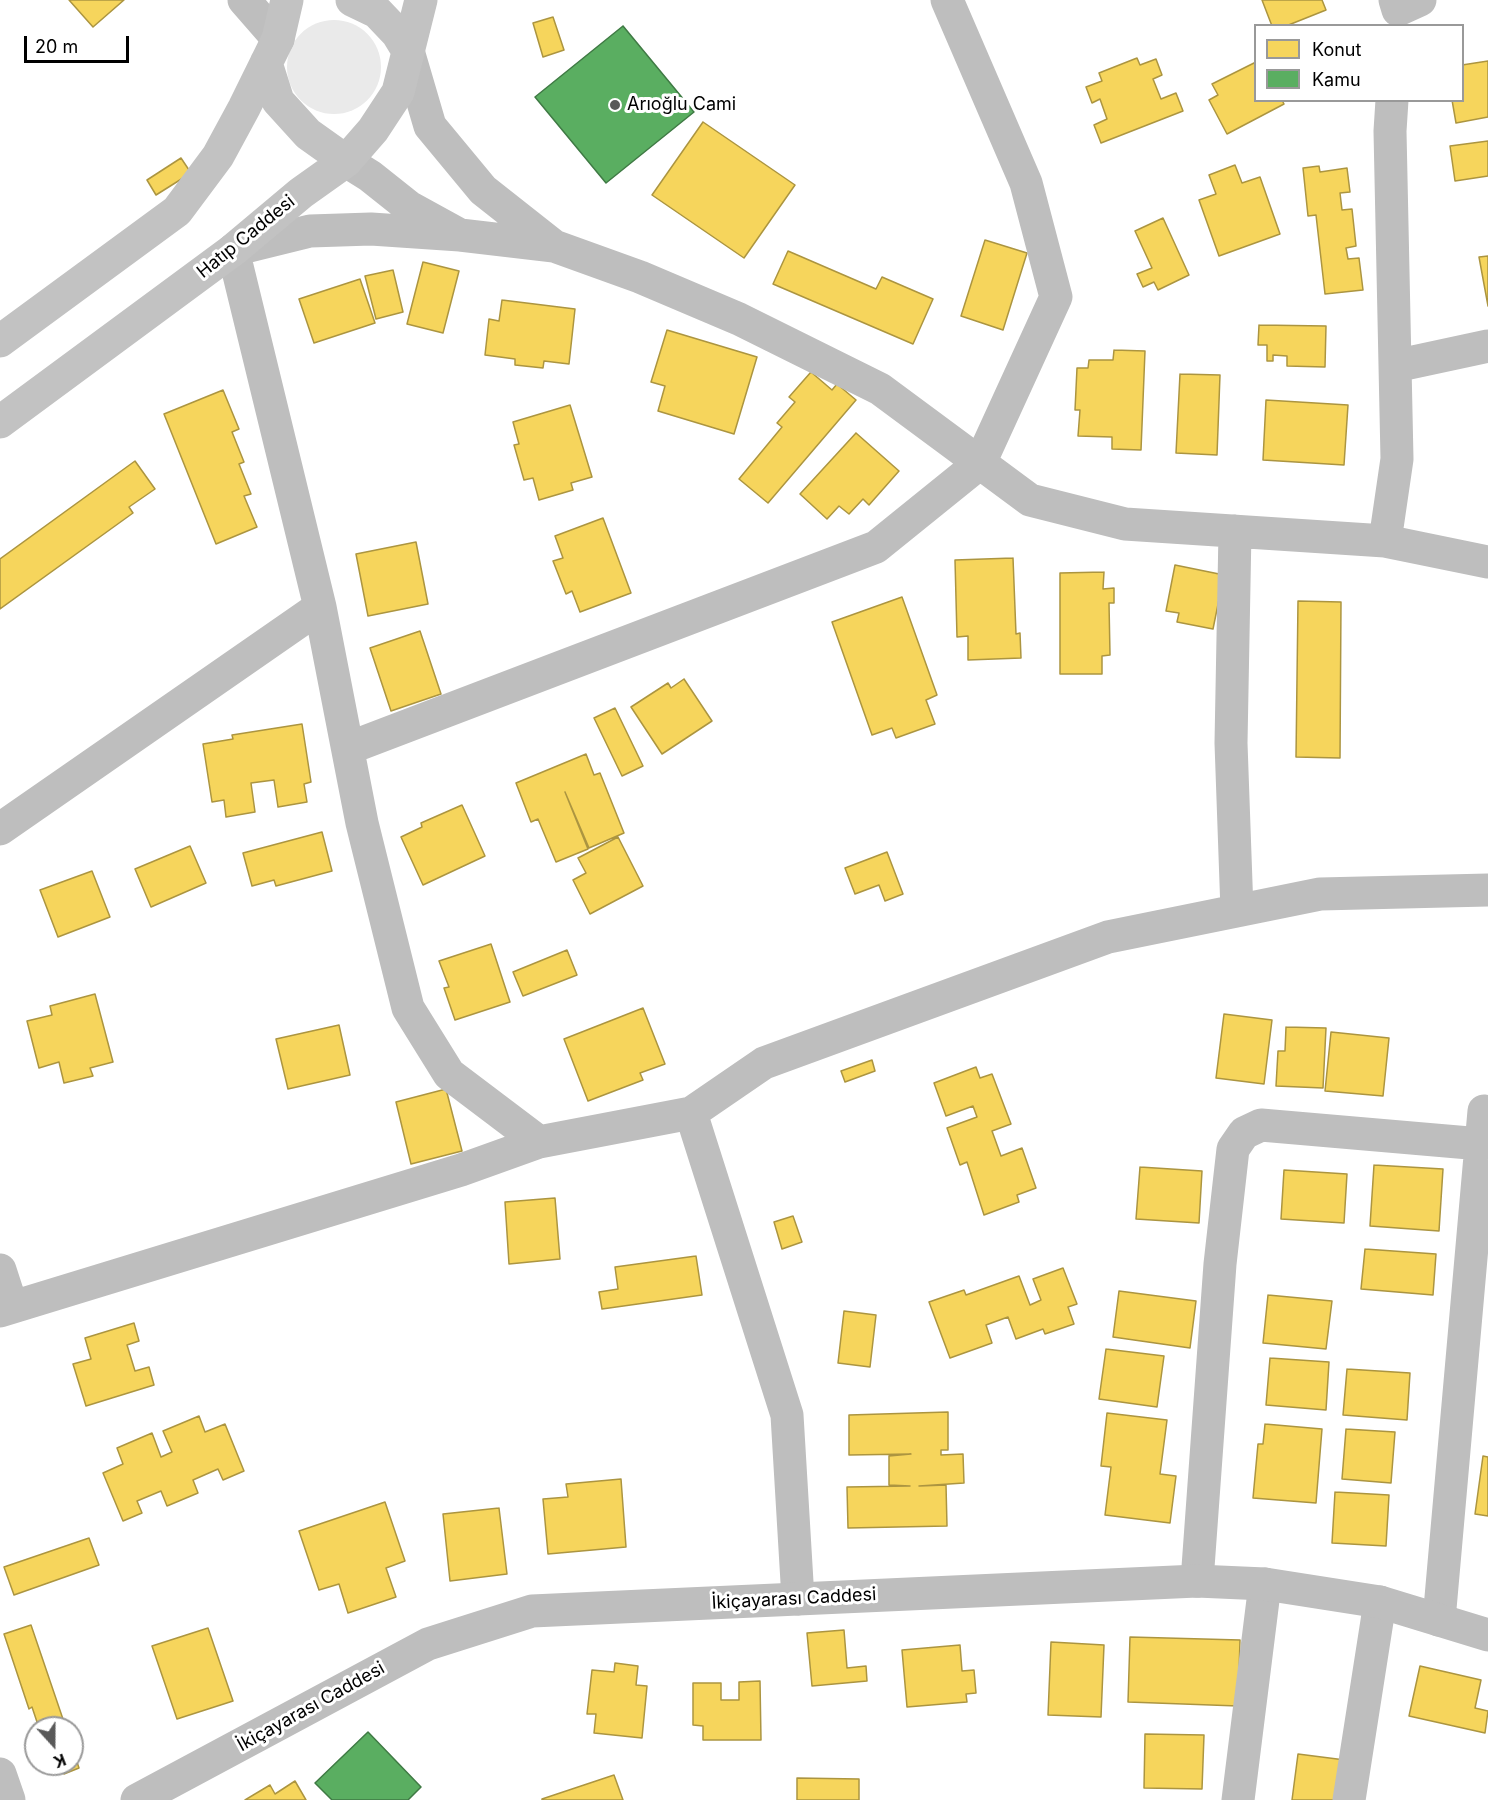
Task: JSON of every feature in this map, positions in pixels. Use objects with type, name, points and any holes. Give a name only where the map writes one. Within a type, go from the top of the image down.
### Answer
[{"type":"main road","points":[[0,341],[177,211],[218,156],[272,51],[288,0]]},
{"type":"main road","points":[[352,0],[376,12],[397,33],[408,51]]},
{"type":"main road","name":"Hatıp Caddesi","points":[[0,422],[233,250],[301,193],[346,161],[373,130],[398,92],[422,0]]},
{"type":"main road","points":[[272,51],[278,101],[308,134],[346,161]]},
{"type":"street","points":[[244,0],[272,51]]},
{"type":"street","points":[[349,748],[876,547],[980,463],[1056,297],[1026,183],[947,0]]},
{"type":"street","points":[[408,51],[430,126],[483,190],[554,246]]},
{"type":"street","points":[[1384,541],[1397,459],[1390,131],[1392,102]]},
{"type":"street","points":[[346,161],[370,176],[409,207],[460,235]]},
{"type":"street","points":[[539,1142],[449,1074],[408,1008],[362,823],[320,607],[233,250],[310,231],[371,229],[460,235],[554,246],[640,277],[739,319],[880,389],[1030,500],[1125,524],[1384,541],[1488,562]]},
{"type":"street","points":[[1395,366],[1488,346]]},
{"type":"street","points":[[1235,531],[1231,743],[1237,911]]},
{"type":"street","points":[[0,829],[320,607]]},
{"type":"street","points":[[0,1270],[6,1309],[461,1170],[539,1142],[691,1113],[764,1063],[1108,936],[1320,894],[1488,890]]},
{"type":"street","points":[[1439,1620],[1484,1111]]},
{"type":"street","points":[[691,1113],[787,1415],[798,1599]]},
{"type":"street","points":[[1197,1581],[1220,1264],[1233,1149],[1244,1133],[1261,1125],[1481,1144]]},
{"type":"street","name":"İkiçayarası Caddesi","points":[[142,1799],[428,1644],[532,1611],[1197,1581],[1265,1584],[1380,1602],[1488,1635]]},
{"type":"street","points":[[1238,1800],[1265,1584]]},
{"type":"street","points":[[1349,1800],[1380,1602]]},
{"type":"street","points":[[0,1774],[9,1800]]},
{"type":"shaded area","points":[[334,20],[352,24],[367,34],[377,49],[381,67],[377,85],[367,100],[352,110],[334,114],[316,110],[301,100],[291,85],[287,67],[291,49],[301,34],[316,24]]},
{"type":"building: Konut","points":[[69,0],[124,0],[93,27]]},
{"type":"building: Konut","points":[[1262,0],[1322,0],[1326,10],[1291,24],[1271,24]]},
{"type":"building: Konut","points":[[553,17],[564,50],[543,57],[533,23]]},
{"type":"building: Konut","points":[[1137,58],[1140,65],[1156,59],[1162,75],[1153,79],[1161,99],[1176,93],[1183,111],[1101,143],[1094,125],[1107,119],[1100,99],[1092,103],[1086,87],[1102,81],[1099,73]]},
{"type":"building: Konut","points":[[1488,61],[1488,117],[1456,123],[1452,102],[1464,102],[1464,65]]},
{"type":"building: Konut","points":[[1254,63],[1254,102],[1283,102],[1284,104],[1227,134],[1209,100],[1218,95],[1212,84]]},
{"type":"building: Konut","points":[[703,122],[795,185],[744,258],[652,195]]},
{"type":"building: Konut","points":[[1488,141],[1488,176],[1455,181],[1450,146]]},
{"type":"building: Konut","points":[[181,158],[191,173],[156,195],[147,180]]},
{"type":"building: Konut","points":[[1235,165],[1242,183],[1260,177],[1280,234],[1219,256],[1199,200],[1216,194],[1209,175]]},
{"type":"building: Konut","points":[[1319,166],[1320,172],[1347,168],[1350,192],[1340,193],[1342,210],[1352,209],[1356,246],[1346,248],[1348,259],[1359,258],[1363,290],[1325,294],[1316,215],[1308,216],[1303,168]]},
{"type":"building: Konut","points":[[1163,218],[1189,275],[1158,290],[1154,282],[1143,287],[1137,274],[1152,268],[1135,231]]},
{"type":"building: Konut","points":[[985,240],[1027,253],[1003,330],[961,316]]},
{"type":"building: Konut","points":[[788,251],[876,289],[882,277],[933,299],[913,344],[773,284]]},
{"type":"building: Konut","points":[[1488,256],[1488,306],[1479,257]]},
{"type":"building: Konut","points":[[423,262],[459,271],[443,333],[407,324]]},
{"type":"building: Konut","points":[[393,270],[403,312],[376,319],[365,276]]},
{"type":"building: Konut","points":[[360,279],[375,323],[314,343],[299,299]]},
{"type":"building: Konut","points":[[502,300],[575,309],[569,364],[544,361],[543,368],[515,365],[515,359],[485,355],[489,319],[499,321]]},
{"type":"building: Konut","points":[[1259,325],[1326,326],[1325,367],[1287,366],[1287,356],[1273,355],[1273,361],[1267,361],[1267,345],[1258,345]]},
{"type":"building: Konut","points":[[667,330],[757,357],[734,434],[658,411],[665,386],[651,382]]},
{"type":"building: Konut","points":[[1114,350],[1145,351],[1141,450],[1112,449],[1112,437],[1078,436],[1080,410],[1075,410],[1077,368],[1088,368],[1089,360],[1113,360]]},
{"type":"building: Konut","points":[[811,372],[832,390],[837,384],[856,400],[768,503],[739,479],[782,427],[777,423],[795,402],[789,397]]},
{"type":"building: Konut","points":[[1180,374],[1220,375],[1217,455],[1176,453]]},
{"type":"building: Konut","points":[[223,390],[239,429],[232,432],[244,462],[239,464],[251,494],[244,496],[257,527],[216,544],[164,414]]},
{"type":"building: Konut","points":[[1266,400],[1348,405],[1344,465],[1263,460]]},
{"type":"building: Konut","points":[[570,405],[592,477],[571,483],[573,490],[539,500],[533,478],[524,480],[514,445],[519,444],[513,422]]},
{"type":"building: Konut","points":[[856,433],[899,471],[869,505],[863,499],[849,514],[839,506],[827,519],[800,494]]},
{"type":"building: Konut","points":[[135,461],[155,489],[129,507],[133,513],[0,609],[0,559]]},
{"type":"building: Konut","points":[[603,518],[631,593],[580,612],[572,591],[566,594],[553,561],[563,558],[555,536]]},
{"type":"building: Konut","points":[[416,542],[428,604],[368,616],[356,554]]},
{"type":"building: Konut","points":[[1013,558],[1016,634],[1020,633],[1021,658],[968,660],[968,636],[957,637],[955,560]]},
{"type":"building: Konut","points":[[1175,565],[1224,575],[1213,629],[1177,622],[1179,613],[1166,611]]},
{"type":"building: Konut","points":[[1104,572],[1103,589],[1114,588],[1114,603],[1109,603],[1110,655],[1102,656],[1102,674],[1060,674],[1060,573]]},
{"type":"building: Konut","points":[[902,597],[937,695],[926,700],[935,724],[896,738],[892,728],[872,735],[832,622]]},
{"type":"building: Konut","points":[[1298,601],[1341,602],[1340,758],[1296,757]]},
{"type":"building: Konut","points":[[420,631],[441,694],[391,711],[370,648]]},
{"type":"building: Konut","points":[[684,679],[712,721],[662,754],[631,707],[668,683],[671,688]]},
{"type":"building: Konut","points":[[615,708],[643,766],[622,776],[594,718]]},
{"type":"building: Konut","points":[[302,724],[311,782],[304,784],[307,802],[278,807],[274,780],[251,783],[255,812],[226,817],[224,800],[212,802],[203,744],[233,739],[232,735]]},
{"type":"building: Konut","points":[[586,754],[594,775],[600,773],[624,833],[589,848],[565,792],[588,849],[556,862],[538,819],[531,822],[516,783]]},
{"type":"building: Konut","points":[[462,805],[485,856],[423,885],[401,837],[422,827],[421,823]]},
{"type":"building: Konut","points":[[322,832],[332,871],[276,886],[274,880],[252,886],[243,853]]},
{"type":"building: Konut","points":[[618,837],[643,886],[590,914],[573,880],[586,873],[578,858]]},
{"type":"building: Konut","points":[[190,846],[206,883],[151,907],[135,869]]},
{"type":"building: Konut","points":[[887,852],[903,894],[885,901],[879,885],[855,894],[845,868]]},
{"type":"building: Konut","points":[[92,871],[110,917],[58,937],[40,890]]},
{"type":"building: Konut","points":[[491,944],[510,1002],[455,1020],[444,988],[449,987],[439,961]]},
{"type":"building: Konut","points":[[567,950],[577,975],[523,996],[513,972]]},
{"type":"building: Konut","points":[[95,994],[113,1062],[90,1068],[93,1076],[64,1083],[59,1062],[39,1068],[27,1021],[52,1015],[50,1006]]},
{"type":"building: Konut","points":[[643,1008],[665,1064],[640,1073],[643,1080],[588,1101],[564,1039]]},
{"type":"building: Konut","points":[[1224,1014],[1272,1020],[1264,1084],[1216,1078]]},
{"type":"building: Konut","points":[[339,1025],[350,1075],[288,1089],[276,1039]]},
{"type":"building: Konut","points":[[1286,1027],[1326,1028],[1323,1088],[1276,1086],[1278,1051],[1285,1051]]},
{"type":"building: Konut","points":[[1331,1032],[1389,1038],[1383,1096],[1325,1091]]},
{"type":"building: Konut","points":[[872,1060],[875,1071],[845,1082],[841,1071]]},
{"type":"building: Konut","points":[[976,1067],[980,1078],[992,1074],[1011,1124],[992,1131],[1001,1156],[1022,1148],[1036,1188],[1017,1195],[1019,1202],[984,1215],[967,1162],[960,1165],[947,1128],[977,1117],[973,1106],[946,1116],[934,1083]]},
{"type":"building: Konut","points":[[446,1089],[462,1151],[411,1164],[396,1102]]},
{"type":"building: Konut","points":[[1374,1165],[1443,1169],[1439,1231],[1370,1226]]},
{"type":"building: Konut","points":[[1140,1167],[1202,1171],[1199,1223],[1136,1219]]},
{"type":"building: Konut","points":[[1284,1170],[1347,1174],[1344,1223],[1281,1219]]},
{"type":"building: Konut","points":[[555,1198],[560,1259],[509,1264],[505,1202]]},
{"type":"building: Konut","points":[[793,1216],[802,1242],[782,1249],[774,1222]]},
{"type":"building: Konut","points":[[1365,1249],[1436,1254],[1433,1295],[1361,1289]]},
{"type":"building: Konut","points":[[696,1256],[702,1295],[602,1309],[599,1292],[618,1289],[615,1267]]},
{"type":"building: Konut","points":[[1063,1268],[1077,1304],[1068,1307],[1074,1324],[1045,1334],[1043,1329],[1016,1339],[1008,1317],[986,1325],[992,1343],[950,1358],[929,1302],[964,1290],[966,1295],[1019,1276],[1030,1305],[1041,1300],[1033,1279]]},
{"type":"building: Konut","points":[[1119,1291],[1196,1301],[1190,1348],[1113,1337]]},
{"type":"building: Konut","points":[[1268,1295],[1332,1301],[1326,1349],[1263,1343]]},
{"type":"building: Konut","points":[[844,1311],[876,1315],[870,1367],[838,1363]]},
{"type":"building: Konut","points":[[134,1323],[139,1341],[127,1345],[135,1371],[149,1367],[154,1385],[86,1406],[73,1364],[91,1359],[85,1338]]},
{"type":"building: Konut","points":[[1106,1349],[1164,1356],[1157,1407],[1099,1399]]},
{"type":"building: Konut","points":[[1270,1358],[1329,1362],[1326,1410],[1266,1405]]},
{"type":"building: Konut","points":[[1347,1369],[1410,1373],[1407,1420],[1343,1415]]},
{"type":"building: Konut","points":[[948,1412],[948,1450],[941,1450],[941,1455],[963,1454],[964,1483],[919,1486],[946,1485],[947,1526],[848,1528],[847,1487],[910,1486],[889,1485],[889,1456],[911,1454],[849,1455],[849,1415]]},
{"type":"building: Konut","points":[[1107,1413],[1167,1420],[1160,1474],[1176,1476],[1170,1523],[1105,1515],[1111,1467],[1101,1466]]},
{"type":"building: Konut","points":[[199,1416],[205,1432],[225,1424],[244,1471],[223,1480],[218,1469],[193,1480],[198,1493],[167,1506],[161,1491],[137,1501],[142,1513],[123,1521],[103,1473],[123,1464],[117,1448],[152,1433],[161,1457],[172,1452],[163,1431]]},
{"type":"building: Konut","points":[[1265,1424],[1322,1429],[1316,1503],[1253,1498],[1258,1444],[1263,1444]]},
{"type":"building: Konut","points":[[1346,1429],[1395,1432],[1391,1483],[1342,1479]]},
{"type":"building: Konut","points":[[1483,1456],[1488,1457],[1488,1516],[1475,1514]]},
{"type":"building: Konut","points":[[621,1479],[626,1547],[548,1554],[543,1499],[568,1497],[566,1484]]},
{"type":"building: Konut","points":[[1335,1492],[1389,1495],[1386,1546],[1332,1543]]},
{"type":"building: Konut","points":[[385,1502],[405,1561],[386,1568],[396,1597],[348,1613],[339,1584],[319,1590],[299,1531]]},
{"type":"building: Konut","points":[[499,1508],[507,1574],[450,1581],[443,1514]]},
{"type":"building: Konut","points":[[89,1538],[99,1565],[14,1595],[4,1567]]},
{"type":"building: Konut","points":[[31,1625],[62,1716],[35,1716],[32,1707],[29,1709],[4,1634]]},
{"type":"building: Konut","points":[[208,1628],[233,1701],[177,1719],[152,1646]]},
{"type":"building: Konut","points":[[844,1630],[847,1668],[866,1666],[867,1681],[812,1686],[807,1633]]},
{"type":"building: Konut","points":[[1130,1637],[1240,1640],[1238,1706],[1128,1702]]},
{"type":"building: Konut","points":[[1051,1642],[1104,1645],[1101,1717],[1048,1715]]},
{"type":"building: Konut","points":[[960,1645],[962,1671],[974,1670],[976,1693],[966,1694],[967,1702],[907,1707],[902,1650]]},
{"type":"building: Konut","points":[[615,1663],[638,1666],[636,1685],[647,1686],[642,1738],[594,1733],[596,1714],[587,1714],[592,1670],[614,1672]]},
{"type":"building: Konut","points":[[1420,1666],[1481,1680],[1475,1708],[1488,1711],[1485,1733],[1409,1716]]},
{"type":"building: Konut","points":[[760,1681],[761,1740],[703,1740],[703,1726],[693,1725],[693,1683],[721,1683],[721,1700],[739,1700],[739,1682]]},
{"type":"building: Konut","points":[[1145,1734],[1204,1735],[1202,1789],[1144,1788]]},
{"type":"building: Konut","points":[[1298,1754],[1345,1760],[1339,1800],[1292,1800]]},
{"type":"building: Konut","points":[[614,1775],[623,1800],[542,1800],[542,1799]]},
{"type":"building: Konut","points":[[797,1778],[859,1779],[859,1800],[797,1800]]},
{"type":"building: Konut","points":[[295,1781],[306,1800],[245,1800],[270,1785],[275,1794]]},
{"type":"building: Kamu","name":"Arıoğlu Cami","points":[[623,26],[694,112],[606,183],[535,97]]},
{"type":"building: Kamu","points":[[368,1732],[421,1787],[408,1800],[332,1800],[315,1783]]},
{"type":"place","name":"Arıoğlu Cami","points":[[615,105]]}]
